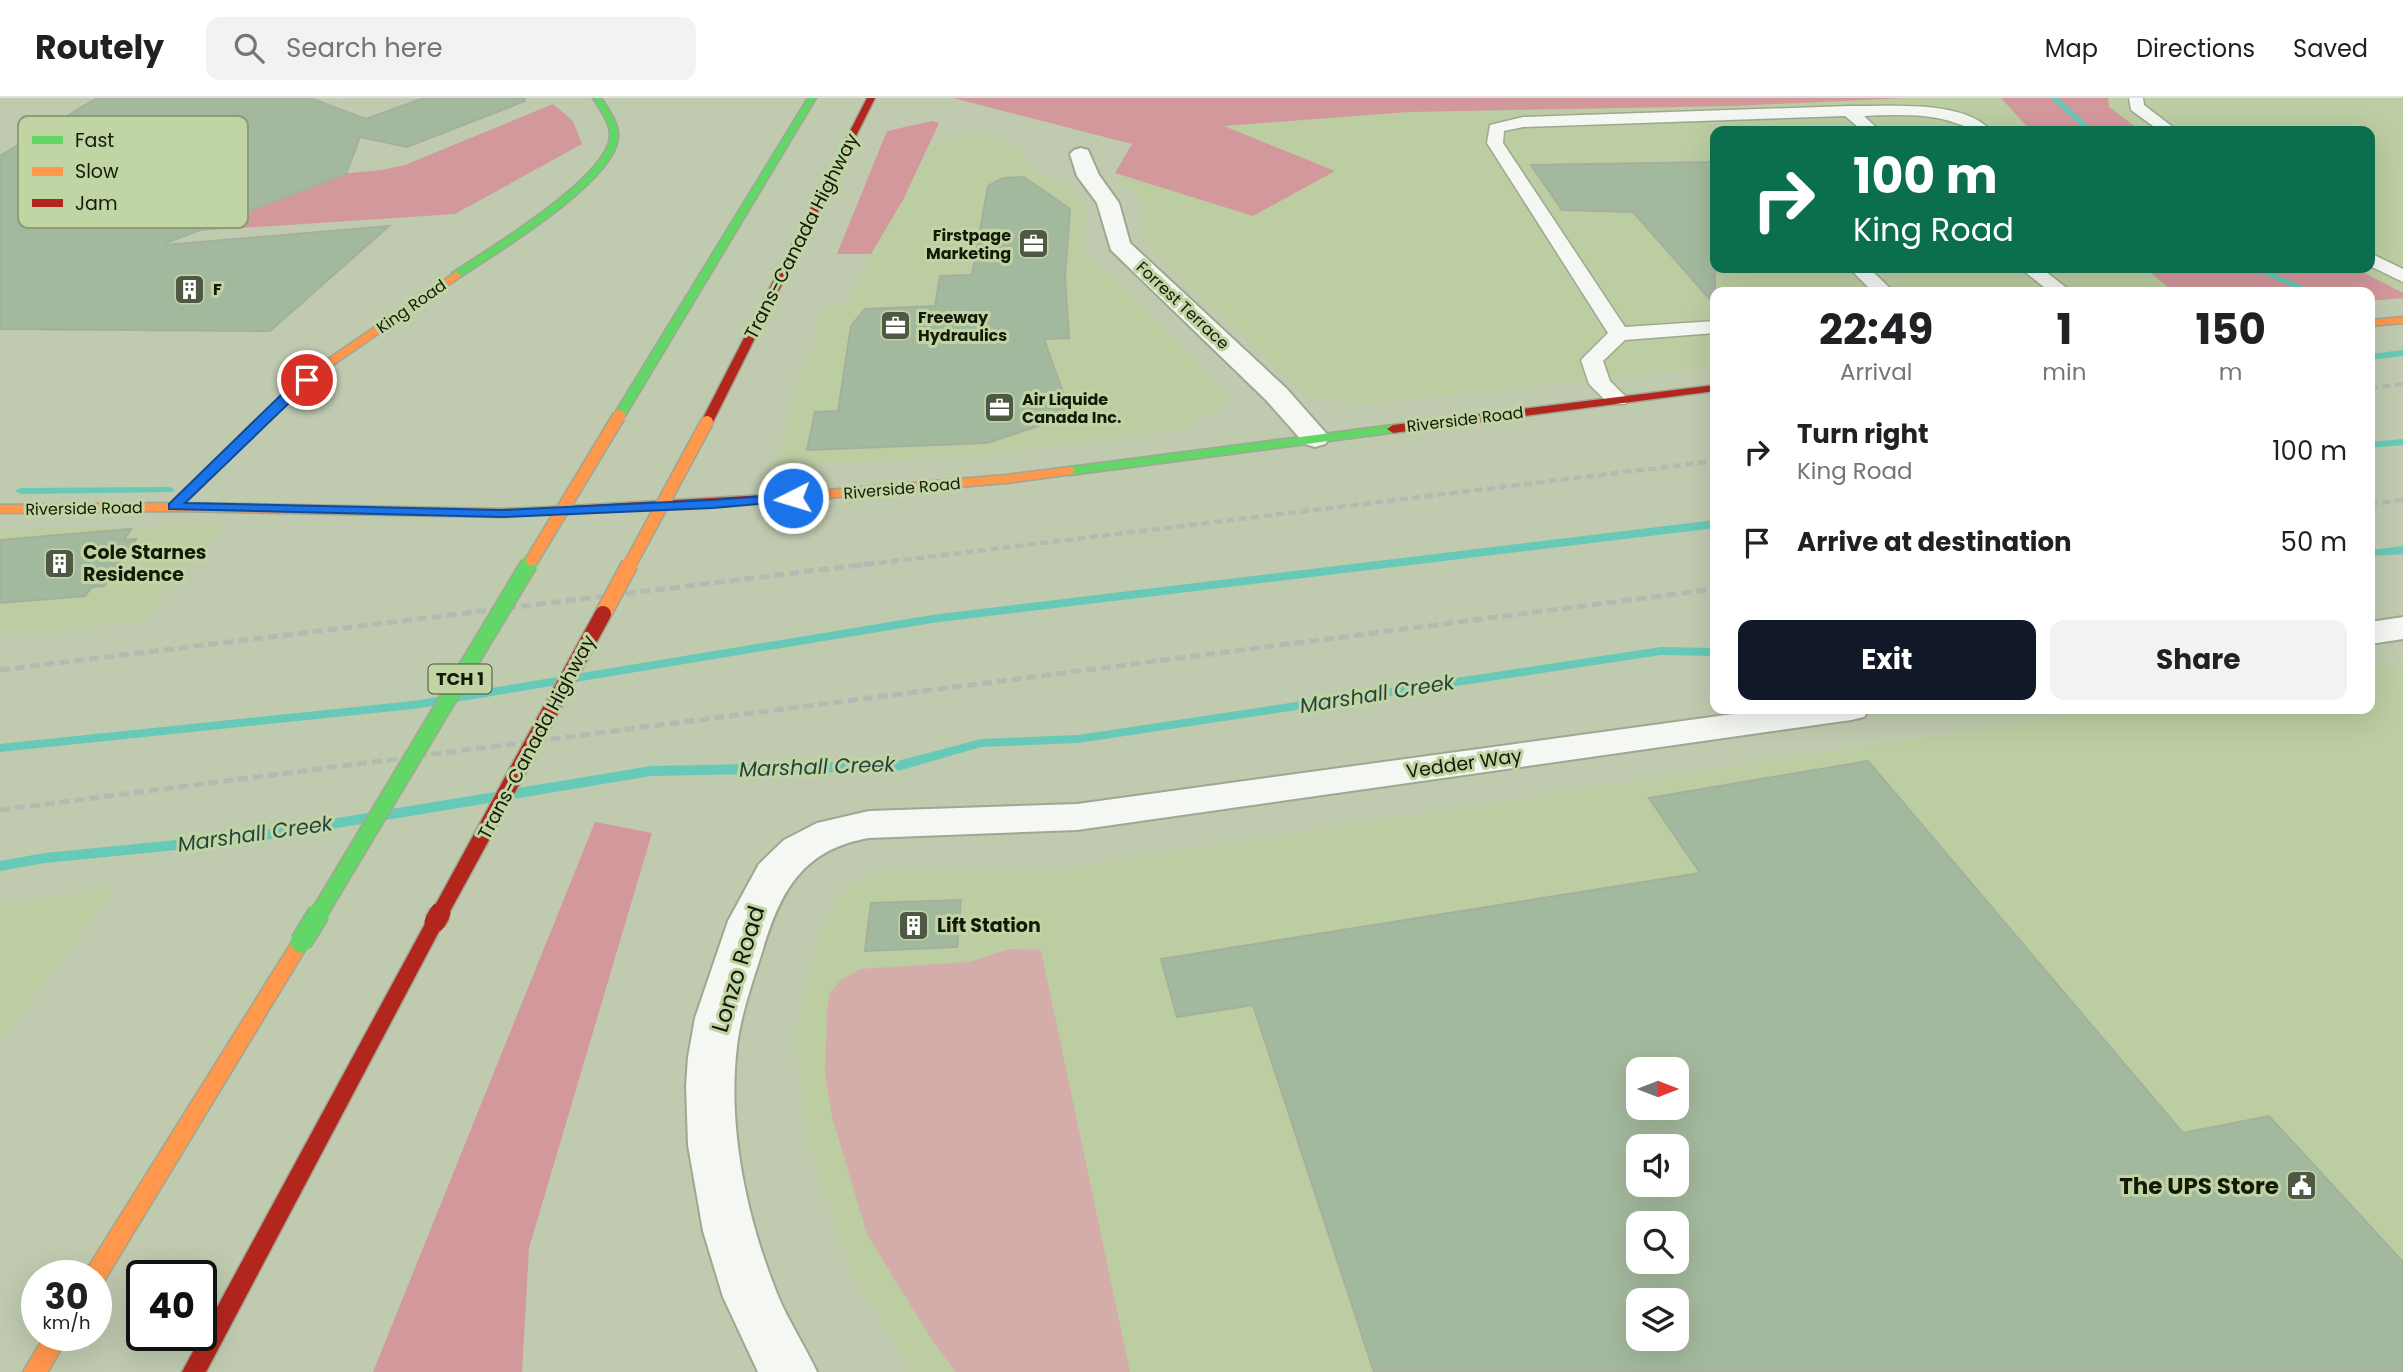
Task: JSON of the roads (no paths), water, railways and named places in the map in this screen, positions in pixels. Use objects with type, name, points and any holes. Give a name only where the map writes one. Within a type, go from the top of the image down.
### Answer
[{"type":"main road","name":"King Road","points":[[174,507],[289,395],[326,365],[562,203],[601,166],[614,140],[609,117],[597,98]]},
{"type":"main road","name":"TCH 1","points":[[105,1260],[301,942],[812,98]]},
{"type":"main road","name":"Trans-Canada Highway","points":[[194,1372],[707,422],[871,98]]},
{"type":"main road","points":[[2375,323],[2403,320]]},
{"type":"main road","name":"Riverside Road","points":[[0,509],[174,507],[502,513],[713,504],[1006,479],[1710,389]]},
{"type":"main road","points":[[245,1311],[397,992]]},
{"type":"main road","points":[[35,1372],[48,1351]]},
{"type":"street","name":"Forrest Terrace","points":[[1081,154],[1088,176],[1108,203],[1119,246],[1276,394],[1315,438]]},
{"type":"street","points":[[2375,632],[2403,628]]},
{"type":"street","name":"Vedder Way","points":[[1077,817],[1815,714]]},
{"type":"street","name":"Lonzo Road","points":[[788,1372],[747,1288],[726,1225],[710,1107],[712,1055],[726,995],[753,906],[770,878],[789,856],[815,840],[841,829],[886,824],[1018,822],[1077,817]]},
{"type":"lane","points":[[2136,98],[2136,107],[2162,126]]},
{"type":"lane","points":[[1849,111],[1866,126]]},
{"type":"lane","points":[[1619,334],[1495,144],[1496,128],[1523,122],[1849,111],[1950,114],[1977,126]]},
{"type":"lane","points":[[2375,262],[2403,276]]},
{"type":"lane","points":[[1863,273],[1879,287]]},
{"type":"lane","points":[[2036,273],[2055,287]]},
{"type":"lane","points":[[1617,399],[1600,384],[1592,360],[1619,334],[1710,327]]},
{"type":"waterway","points":[[2055,98],[2085,126]]},
{"type":"waterway","points":[[2266,273],[2299,287]]},
{"type":"waterway","points":[[2375,356],[2403,353]]},
{"type":"waterway","points":[[2375,445],[2403,442]]},
{"type":"waterway","points":[[21,491],[169,490]]},
{"type":"waterway","points":[[0,748],[413,705],[932,619],[1710,525]]},
{"type":"waterway","name":"Marshall Creek","points":[[2375,553],[2403,550]]},
{"type":"waterway","name":"Marshall Creek","points":[[0,866],[45,858],[247,838],[651,771],[898,766],[981,743],[1078,739],[1661,651],[1710,652]]},
{"type":"railway","points":[[2375,387],[2403,384]]},
{"type":"railway","points":[[854,566],[1710,462]]},
{"type":"railway","points":[[2375,503],[2403,500]]},
{"type":"railway","points":[[0,670],[868,564]]},
{"type":"railway","points":[[0,810],[1710,590]]},
{"type":"place","name":"Firstpage Marketing","points":[[1034,244]]},
{"type":"place","name":"F","points":[[190,289]]},
{"type":"place","name":"Freeway Hydraulics","points":[[895,326]]},
{"type":"place","name":"Air Liquide Canada Inc.","points":[[999,408]]},
{"type":"place","name":"Cole Starnes Residence","points":[[60,563]]},
{"type":"place","name":"Lift Station","points":[[914,925]]},
{"type":"place","name":"The UPS Store","points":[[2302,1186]]}]
